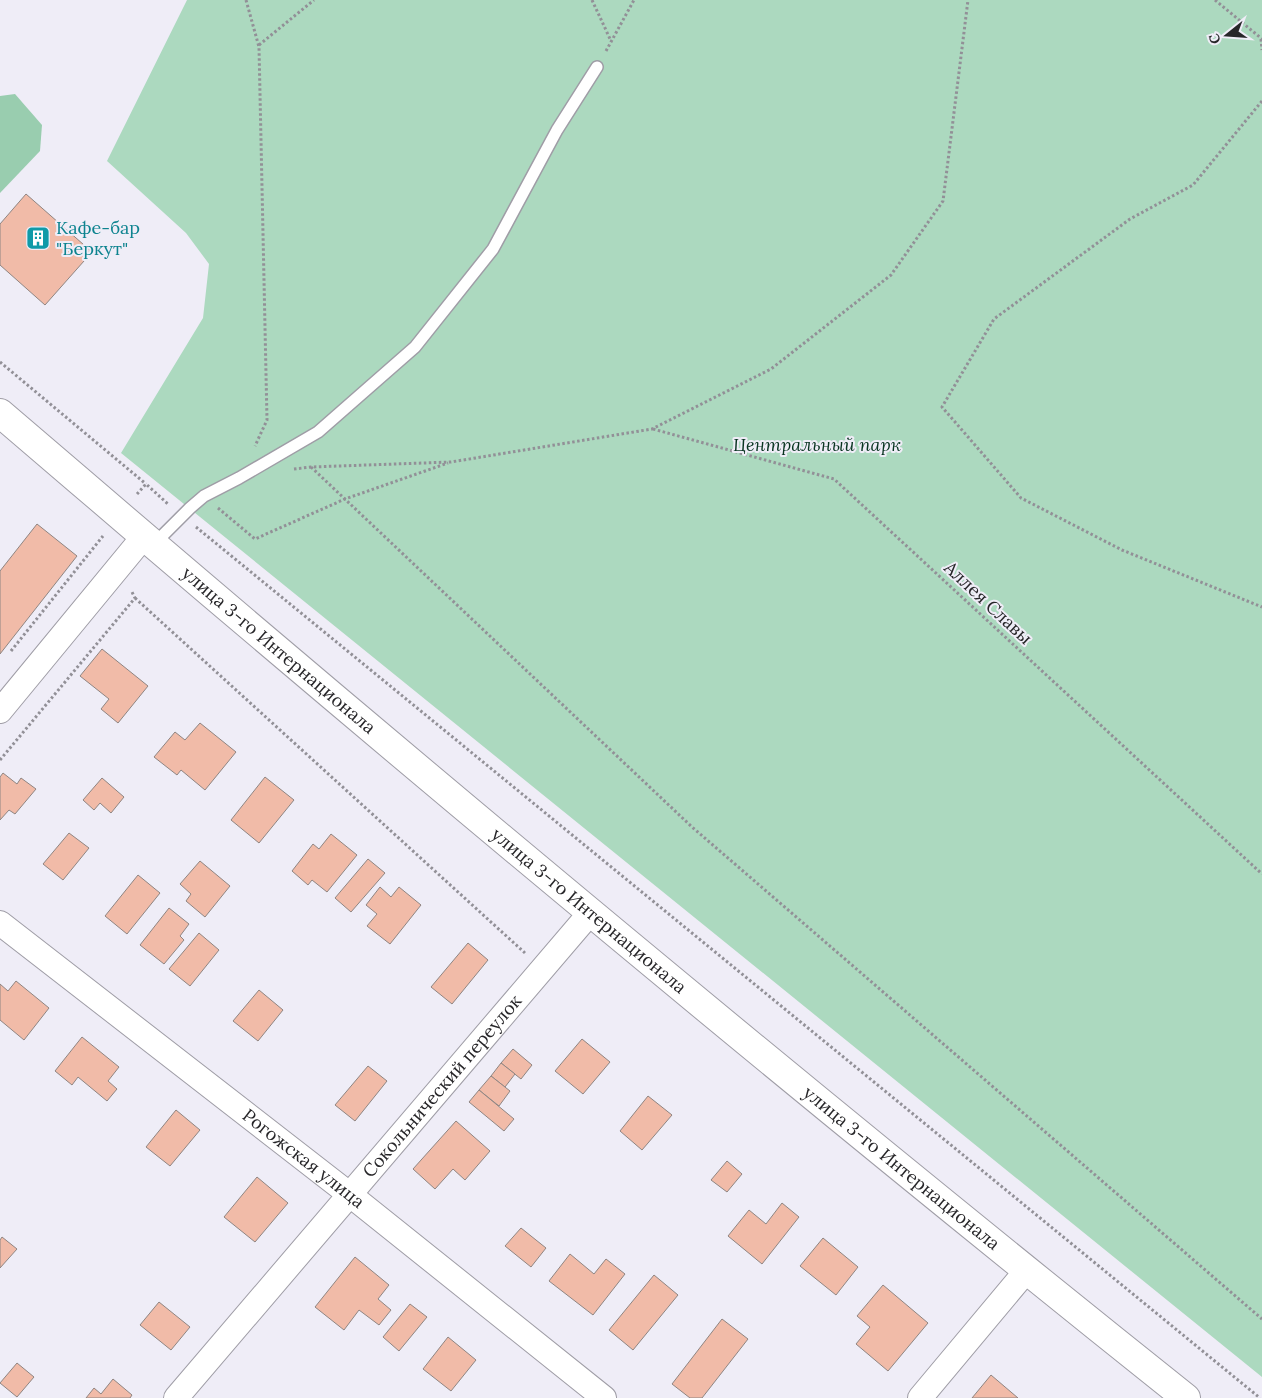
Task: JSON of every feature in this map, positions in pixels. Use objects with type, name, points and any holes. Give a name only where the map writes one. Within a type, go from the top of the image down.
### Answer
[{"type":"main road","name":"улица 3-го Интернационала","points":[[0,413],[591,912],[1026,1270],[1186,1398]]},
{"type":"street","points":[[0,711],[149,540]]},
{"type":"street","name":"Сокольнический переулок","points":[[176,1398],[591,912]]},
{"type":"street","name":"Рогожская улица","points":[[0,923],[349,1194],[604,1398]]},
{"type":"street","points":[[920,1398],[1026,1270]]},
{"type":"lane","points":[[149,540],[204,496],[318,432],[415,347],[493,248],[557,130],[597,67]]},
{"type":"path","points":[[239,478],[267,420],[259,45],[246,0]]},
{"type":"path","points":[[259,45],[314,0]]},
{"type":"path","points":[[592,0],[611,41]]},
{"type":"path","points":[[597,67],[634,0]]},
{"type":"path","points":[[293,470],[311,466],[451,462],[652,428],[771,369],[891,275],[942,201],[968,0]]},
{"type":"path","points":[[1215,0],[1262,39],[1262,50]]},
{"type":"path","points":[[1262,101],[1193,185],[1130,219],[994,319],[942,407],[1021,498],[1122,550],[1262,606]]},
{"type":"path","points":[[0,362],[146,484]]},
{"type":"path","name":"Аллея Славы","points":[[652,428],[834,479],[1262,874]]},
{"type":"path","points":[[204,496],[255,539],[344,499],[451,462]]},
{"type":"path","points":[[311,466],[692,827],[1262,1319]]},
{"type":"path","points":[[11,651],[104,534]]},
{"type":"path","points":[[135,598],[542,968]]},
{"type":"green space","name":"Центральный парк","points":[[187,0],[1262,0],[1262,1377],[121,453],[203,318],[209,264],[186,233],[107,161]]},
{"type":"green space","points":[[15,94],[42,125],[40,151],[0,193],[0,96]]},
{"type":"building","name":"Кафе-бар \"Беркут\"","points":[[26,194],[92,252],[45,305],[0,265],[0,224]]},
{"type":"building","points":[[37,524],[77,556],[0,654],[0,571]]},
{"type":"building","points":[[102,649],[148,686],[118,723],[101,709],[109,699],[80,676]]},
{"type":"building","points":[[200,723],[236,752],[205,790],[181,770],[177,775],[154,757],[175,732],[185,740]]},
{"type":"building","points":[[3,773],[17,784],[21,778],[36,789],[15,814],[9,810],[0,820],[0,777]]},
{"type":"building","points":[[265,777],[294,800],[259,843],[231,820]]},
{"type":"building","points":[[102,778],[124,797],[111,813],[100,803],[94,810],[83,800]]},
{"type":"building","points":[[69,833],[89,848],[63,880],[43,864]]},
{"type":"building","points":[[331,834],[357,855],[327,892],[312,880],[308,885],[292,871],[313,844],[319,849]]},
{"type":"building","points":[[368,859],[385,873],[351,912],[335,898]]},
{"type":"building","points":[[200,861],[230,886],[205,917],[186,901],[191,894],[180,884]]},
{"type":"building","points":[[138,875],[160,893],[127,934],[105,916]]},
{"type":"building","points":[[380,887],[391,897],[399,887],[421,905],[390,944],[367,926],[377,914],[366,905]]},
{"type":"building","points":[[169,908],[189,924],[180,936],[184,940],[164,964],[140,945]]},
{"type":"building","points":[[199,933],[219,950],[190,986],[169,969]]},
{"type":"building","points":[[468,943],[488,960],[452,1004],[431,987]]},
{"type":"building","points":[[16,981],[49,1008],[24,1040],[0,1020],[0,984],[8,991]]},
{"type":"building","points":[[259,990],[283,1010],[258,1041],[233,1021]]},
{"type":"building","points":[[82,1037],[119,1067],[108,1081],[117,1089],[107,1101],[78,1077],[72,1085],[55,1071]]},
{"type":"building","points":[[582,1039],[610,1062],[583,1094],[555,1071]]},
{"type":"building","points":[[513,1049],[532,1065],[521,1079],[501,1063]]},
{"type":"building","points":[[501,1063],[515,1074],[505,1087],[491,1076]]},
{"type":"building","points":[[368,1066],[387,1081],[355,1121],[335,1105]]},
{"type":"building","points":[[491,1076],[510,1091],[499,1106],[479,1090]]},
{"type":"building","points":[[479,1090],[514,1119],[504,1131],[469,1102]]},
{"type":"building","points":[[648,1096],[672,1115],[642,1150],[620,1131]]},
{"type":"building","points":[[176,1110],[200,1130],[170,1166],[146,1147]]},
{"type":"building","points":[[456,1121],[490,1151],[465,1180],[453,1169],[435,1189],[413,1169]]},
{"type":"building","points":[[727,1161],[742,1174],[727,1192],[711,1180]]},
{"type":"building","points":[[257,1177],[288,1203],[255,1242],[224,1217]]},
{"type":"building","points":[[782,1203],[799,1217],[762,1264],[728,1236],[749,1210],[766,1224]]},
{"type":"building","points":[[521,1228],[546,1248],[531,1267],[505,1246]]},
{"type":"building","points":[[2,1237],[17,1249],[0,1268],[0,1240]]},
{"type":"building","points":[[823,1238],[858,1267],[836,1295],[800,1266]]},
{"type":"building","points":[[570,1254],[594,1274],[606,1259],[625,1274],[593,1315],[549,1281]]},
{"type":"building","points":[[355,1257],[389,1285],[378,1299],[391,1310],[379,1325],[359,1310],[344,1330],[315,1307]]},
{"type":"building","points":[[654,1275],[678,1295],[633,1350],[609,1330]]},
{"type":"building","points":[[883,1285],[928,1323],[888,1371],[856,1344],[870,1327],[857,1316]]},
{"type":"building","points":[[159,1302],[190,1327],[171,1350],[140,1325]]},
{"type":"building","points":[[410,1304],[427,1317],[399,1351],[383,1337]]},
{"type":"building","points":[[722,1319],[748,1339],[702,1398],[690,1398],[672,1384]]},
{"type":"building","points":[[448,1337],[476,1360],[451,1391],[423,1369]]},
{"type":"building","points":[[17,1363],[34,1377],[17,1397],[0,1383]]},
{"type":"building","points":[[991,1375],[1018,1398],[972,1398]]},
{"type":"building","points":[[113,1379],[132,1395],[130,1398],[86,1398],[94,1388],[101,1394]]},
{"type":"place","name":"Кафе-бар \"Беркут\"","points":[[38,238]]}]
